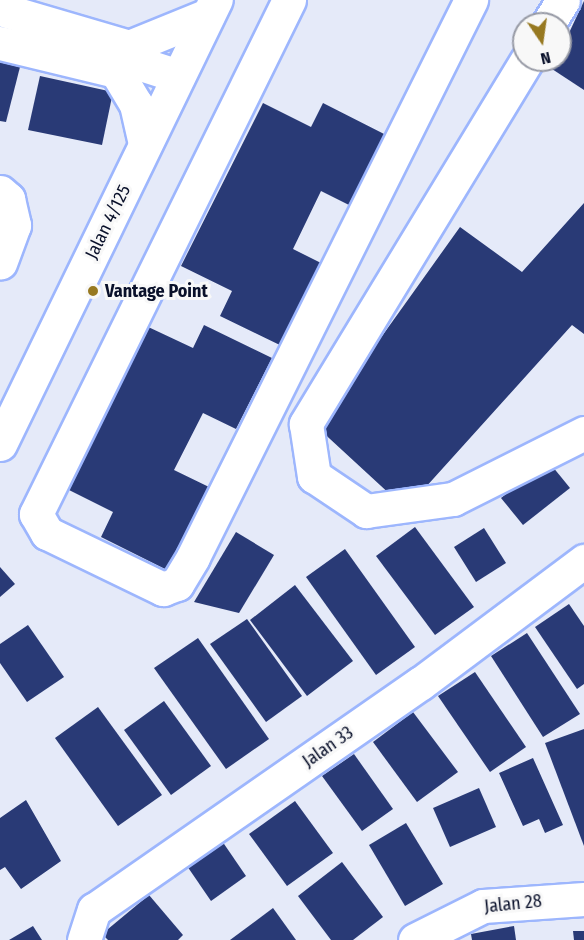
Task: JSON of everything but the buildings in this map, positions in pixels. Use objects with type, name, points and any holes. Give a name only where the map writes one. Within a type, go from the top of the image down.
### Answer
[{"type":"street","points":[[290,0],[36,514],[47,533],[163,589],[182,578],[471,0]]},
{"type":"street","points":[[0,43],[129,61],[212,8]]},
{"type":"street","name":"Jalan 4/125","points":[[0,444],[212,8]]},
{"type":"street","points":[[0,9],[129,61],[178,76]]},
{"type":"street","points":[[129,61],[145,144]]},
{"type":"street","points":[[519,72],[306,424],[314,476],[366,511],[453,499],[584,433]]},
{"type":"street","points":[[0,263],[14,225],[4,195]]},
{"type":"street","name":"Jalan 33","points":[[84,940],[94,910],[421,683],[584,561]]},
{"type":"street","name":"Jalan 28","points":[[415,940],[483,906],[584,899]]},
{"type":"place","name":"Vantage Point","points":[[93,291]]}]
